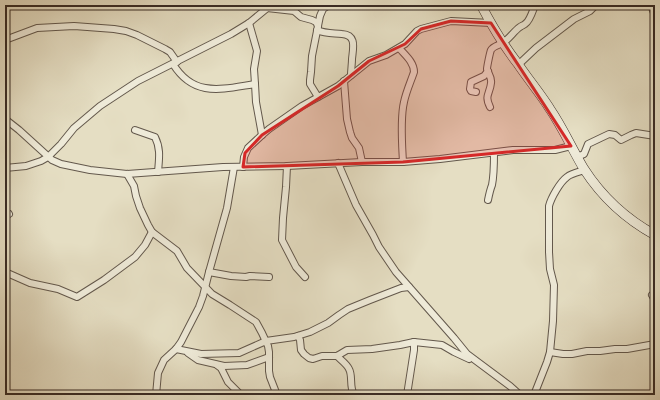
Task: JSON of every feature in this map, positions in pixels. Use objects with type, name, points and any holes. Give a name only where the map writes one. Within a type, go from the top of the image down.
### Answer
[{"type":"street","points":[[318,97],[310,84],[312,56],[320,16],[323,9],[329,5]]},
{"type":"street","points":[[481,5],[503,43],[551,110],[585,170],[603,194],[631,220],[642,228],[655,234]]},
{"type":"street","points":[[490,107],[487,101],[492,81],[487,68],[490,51],[494,47],[503,43],[521,26],[526,24],[535,5]]},
{"type":"street","points":[[518,65],[536,48],[574,19],[585,14],[596,5]]},
{"type":"street","points":[[651,5],[655,16]]},
{"type":"street","points":[[5,168],[26,166],[48,157],[74,128],[100,106],[138,82],[222,40],[249,23],[269,7],[294,11],[302,17],[316,22],[318,28],[327,33],[348,35],[352,38],[353,49],[351,75]]},
{"type":"street","points":[[243,167],[245,153],[248,148],[262,135],[302,106],[344,81],[369,61],[386,55],[405,44],[417,31],[451,21],[491,23]]},
{"type":"street","points":[[249,23],[257,51],[254,69],[256,102],[262,135]]},
{"type":"street","points":[[5,40],[37,28],[74,26],[126,31],[170,52],[181,76],[206,89],[213,90],[255,84]]},
{"type":"street","points":[[399,48],[409,58],[414,68],[402,109],[403,162]]},
{"type":"street","points":[[476,92],[471,91],[470,89],[471,82],[484,76],[488,71]]},
{"type":"street","points":[[344,81],[347,119],[352,138],[359,148],[362,162]]},
{"type":"street","points":[[5,119],[20,130],[48,157],[61,164],[79,168],[127,174],[234,167],[362,162],[403,162],[520,150],[555,150],[571,146]]},
{"type":"street","points":[[135,130],[155,138],[159,151],[158,172]]},
{"type":"street","points":[[577,157],[584,154],[588,144],[609,134],[615,135],[621,140],[636,133],[655,136]]},
{"type":"street","points":[[488,200],[493,179],[494,153]]},
{"type":"street","points":[[338,163],[356,205],[379,247],[396,272],[467,354],[520,395]]},
{"type":"street","points":[[287,166],[282,240],[296,267],[305,277]]},
{"type":"street","points":[[156,394],[158,373],[164,360],[176,349],[204,296],[209,272],[228,208],[234,167]]},
{"type":"street","points":[[534,395],[544,372],[550,352],[554,321],[554,285],[550,269],[549,252],[549,206],[553,196],[567,177],[585,170]]},
{"type":"street","points":[[127,174],[134,186],[140,208],[152,232],[177,251],[187,268],[212,294],[256,322],[268,346],[270,377],[277,395]]},
{"type":"street","points":[[5,272],[30,283],[58,289],[77,297],[104,280],[135,257],[145,245],[152,232]]},
{"type":"street","points":[[209,272],[231,276],[269,278]]},
{"type":"street","points":[[176,349],[201,354],[239,353],[266,341],[298,336],[310,332],[328,323],[348,309],[401,288],[409,287]]},
{"type":"street","points":[[298,336],[301,350],[309,358],[314,359],[322,356],[337,356],[347,350],[384,347],[414,342],[442,345],[478,363]]},
{"type":"street","points":[[407,395],[414,342]]},
{"type":"street","points":[[550,352],[572,354],[587,351],[627,349],[655,344]]},
{"type":"street","points":[[187,352],[198,360],[224,366],[247,365],[269,357]]},
{"type":"street","points":[[337,356],[349,368],[352,392],[354,395]]},
{"type":"street","points":[[215,364],[221,368],[228,382],[241,395]]},
{"type":"highlighted area","points":[[451,21],[491,23],[571,146],[403,162],[243,167],[245,153],[262,135],[338,86],[369,61],[405,44],[421,29]]}]
